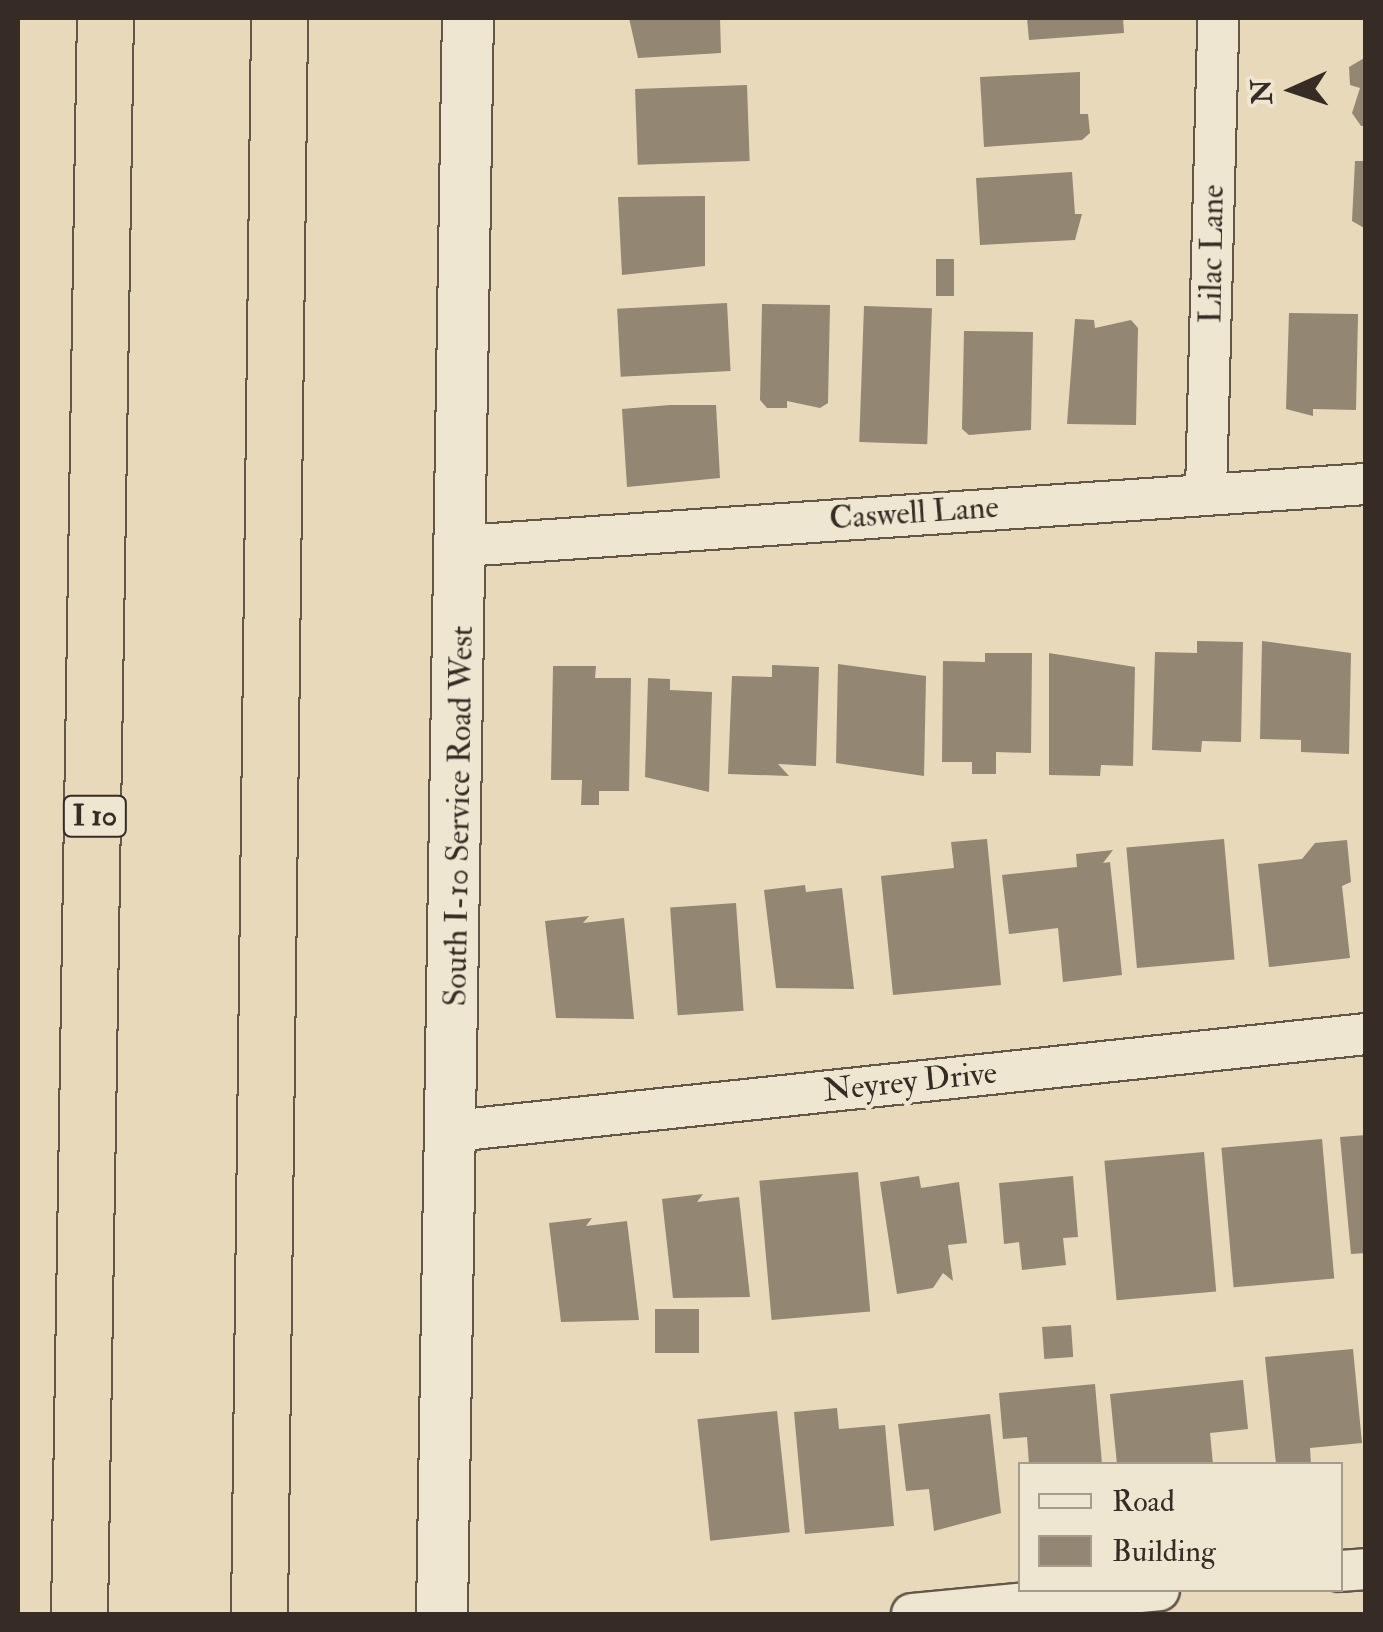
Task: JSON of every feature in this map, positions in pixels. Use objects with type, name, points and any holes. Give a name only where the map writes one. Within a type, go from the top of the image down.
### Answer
[{"type":"highway","name":"I 10","points":[[78,1614],[105,18]]},
{"type":"highway","points":[[259,1614],[279,18]]},
{"type":"street","name":"South I-10 Service Road West","points":[[442,1614],[454,1131],[468,18]]},
{"type":"street","name":"Lilac Lane","points":[[1206,491],[1218,18]]},
{"type":"street","name":"Caswell Lane","points":[[463,546],[1206,491],[1366,484]]},
{"type":"street","name":"Neyrey Drive","points":[[454,1131],[1366,1034]]},
{"type":"street","points":[[912,1614],[1139,1592]]},
{"type":"building","points":[[629,18],[720,18],[721,53],[638,58]]},
{"type":"building","points":[[1027,18],[1123,18],[1124,33],[1029,40]]},
{"type":"building","points":[[1366,57],[1366,126],[1361,126],[1352,113],[1360,88],[1350,85],[1349,67]]},
{"type":"building","points":[[1080,72],[1080,114],[1088,114],[1090,133],[1082,140],[984,147],[980,77]]},
{"type":"building","points":[[747,85],[750,161],[638,165],[635,89]]},
{"type":"building","points":[[1355,161],[1366,161],[1366,229],[1352,221]]},
{"type":"building","points":[[1072,172],[1075,214],[1082,214],[1075,240],[980,245],[976,178]]},
{"type":"building","points":[[705,196],[705,266],[622,275],[618,197]]},
{"type":"building","points":[[936,259],[954,259],[954,296],[936,296]]},
{"type":"building","points":[[727,303],[731,371],[621,377],[617,309]]},
{"type":"building","points":[[762,304],[830,305],[828,403],[820,408],[787,401],[787,408],[767,408],[760,400]]},
{"type":"building","points":[[864,306],[932,308],[927,444],[859,442]]},
{"type":"building","points":[[1289,313],[1358,314],[1356,410],[1313,409],[1313,416],[1286,409]]},
{"type":"building","points":[[1075,319],[1094,320],[1095,328],[1131,320],[1138,328],[1136,425],[1067,424]]},
{"type":"building","points":[[964,331],[1033,332],[1031,430],[969,435],[962,429]]},
{"type":"building","points":[[716,405],[720,478],[627,487],[622,409]]},
{"type":"building","points":[[1197,641],[1243,642],[1241,742],[1202,741],[1201,752],[1152,750],[1155,652],[1197,653]]},
{"type":"building","points":[[1262,641],[1351,653],[1349,754],[1301,752],[1301,740],[1260,739]]},
{"type":"building","points":[[985,653],[1032,653],[1031,753],[996,752],[996,774],[972,774],[972,762],[942,762],[943,661],[985,662]]},
{"type":"building","points":[[1049,653],[1135,667],[1133,766],[1101,765],[1100,776],[1049,775]]},
{"type":"building","points":[[838,664],[926,676],[924,776],[836,763]]},
{"type":"building","points":[[772,665],[819,667],[816,766],[778,764],[789,776],[728,774],[732,676],[772,677]]},
{"type":"building","points":[[553,666],[596,666],[595,678],[631,678],[629,791],[599,791],[599,805],[581,805],[582,780],[551,780]]},
{"type":"building","points":[[648,678],[670,679],[670,690],[712,692],[709,792],[645,777]]},
{"type":"building","points":[[987,839],[1001,985],[893,995],[881,876],[954,868],[951,842]]},
{"type":"building","points":[[1224,839],[1235,960],[1137,968],[1126,848]]},
{"type":"building","points":[[1347,840],[1351,882],[1342,886],[1350,958],[1269,967],[1258,864],[1302,859],[1315,843]]},
{"type":"building","points":[[1113,850],[1103,863],[1110,862],[1122,975],[1063,982],[1058,928],[1009,934],[1002,875],[1077,867],[1076,854]]},
{"type":"building","points":[[805,885],[806,892],[842,888],[854,989],[776,988],[764,890]]},
{"type":"building","points":[[736,903],[744,1011],[678,1015],[670,908]]},
{"type":"building","points":[[589,916],[583,923],[624,918],[634,1019],[556,1018],[545,921]]},
{"type":"building","points":[[1366,1135],[1366,1253],[1351,1254],[1340,1137]]},
{"type":"building","points":[[1322,1139],[1334,1278],[1234,1287],[1221,1148]]},
{"type":"building","points":[[1204,1152],[1216,1291],[1117,1300],[1104,1161]]},
{"type":"building","points":[[858,1172],[870,1311],[772,1320],[759,1181]]},
{"type":"building","points":[[919,1176],[921,1188],[959,1182],[967,1243],[948,1245],[953,1281],[943,1273],[933,1288],[897,1294],[880,1182]]},
{"type":"building","points":[[1073,1176],[1078,1237],[1063,1238],[1066,1265],[1022,1270],[1019,1242],[1004,1244],[999,1183]]},
{"type":"building","points":[[703,1194],[697,1202],[739,1197],[750,1297],[673,1298],[662,1199]]},
{"type":"building","points":[[592,1218],[586,1226],[627,1221],[639,1320],[561,1322],[549,1223]]},
{"type":"building","points":[[655,1309],[699,1309],[699,1353],[655,1353]]},
{"type":"building","points":[[1071,1325],[1073,1357],[1044,1359],[1042,1327]]},
{"type":"building","points":[[1353,1349],[1362,1443],[1310,1448],[1311,1462],[1276,1462],[1265,1357]]},
{"type":"building","points":[[1243,1380],[1248,1429],[1210,1433],[1213,1462],[1117,1462],[1110,1394]]},
{"type":"building","points":[[1095,1384],[1102,1462],[1029,1462],[1027,1437],[1003,1439],[999,1393]]},
{"type":"building","points":[[837,1408],[839,1429],[885,1425],[894,1526],[805,1534],[794,1412]]},
{"type":"building","points":[[777,1411],[790,1532],[710,1541],[697,1419]]},
{"type":"building","points":[[990,1414],[1001,1513],[934,1531],[929,1489],[906,1491],[898,1424]]}]
